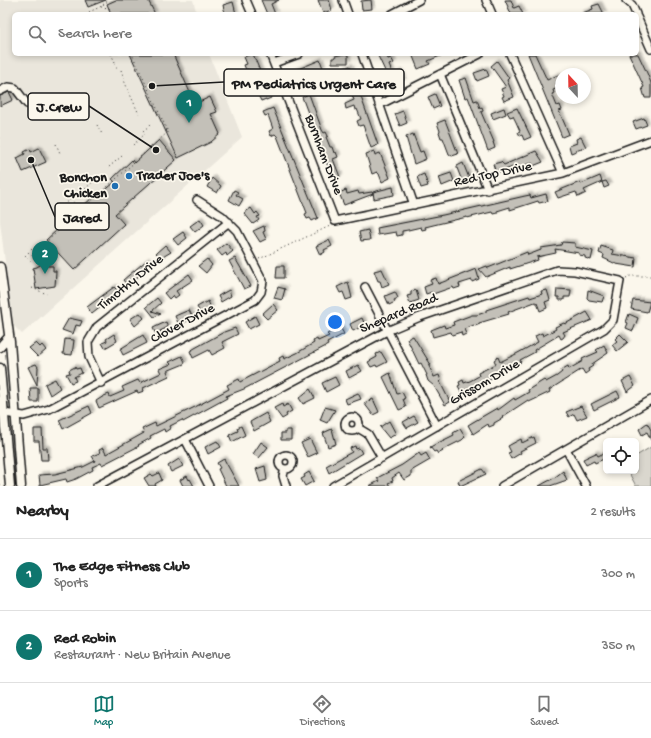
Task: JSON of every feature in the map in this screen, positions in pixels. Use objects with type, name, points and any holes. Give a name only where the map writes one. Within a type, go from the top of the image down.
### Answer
[{"type":"main road","points":[[0,267],[9,337],[22,486]]},
{"type":"main road","points":[[0,347],[9,337]]},
{"type":"main road","points":[[0,368],[10,486]]},
{"type":"street","points":[[246,0],[251,12]]},
{"type":"street","points":[[343,0],[347,12]]},
{"type":"street","points":[[396,12],[419,0]]},
{"type":"street","points":[[486,0],[491,12]]},
{"type":"street","points":[[626,0],[632,5],[635,12]]},
{"type":"street","points":[[639,22],[651,49]]},
{"type":"street","name":"Burnham Drive","points":[[271,56],[335,221]]},
{"type":"street","points":[[274,63],[293,56]]},
{"type":"street","points":[[363,56],[414,204]]},
{"type":"street","points":[[379,105],[476,56]]},
{"type":"street","points":[[511,56],[563,173]]},
{"type":"street","points":[[440,74],[488,190]]},
{"type":"street","points":[[0,91],[8,87],[15,88],[27,104]]},
{"type":"street","name":"Red Top Drive","points":[[335,221],[563,173],[651,140]]},
{"type":"street","name":"Clover Drive","points":[[4,413],[29,415],[49,409],[101,383],[255,300],[261,292],[263,280],[237,231],[229,222],[197,200]]},
{"type":"street","name":"Timothy Drive","points":[[101,383],[89,357],[88,342],[97,327],[229,222]]},
{"type":"street","name":"Shepard Road","points":[[96,486],[109,483],[185,439],[387,331],[420,317],[557,270],[575,271],[620,281]]},
{"type":"street","name":"Grissom Drive","points":[[334,486],[604,329],[613,320],[620,281]]},
{"type":"street","points":[[365,287],[437,426]]},
{"type":"street","points":[[502,486],[651,400]]},
{"type":"street","points":[[358,428],[368,434],[382,458]]},
{"type":"street","points":[[185,439],[209,486]]},
{"type":"street","points":[[566,449],[586,486]]},
{"type":"street","points":[[285,469],[283,476],[286,486]]},
{"type":"path","points":[[89,12],[100,7],[109,0]]},
{"type":"path","points":[[100,7],[109,8],[112,12]]},
{"type":"path","points":[[112,56],[118,71]]},
{"type":"path","points":[[44,243],[168,132],[133,56]]},
{"type":"path","points":[[121,70],[139,114]]},
{"type":"path","points":[[97,125],[102,134]]},
{"type":"path","points":[[143,131],[150,125]]},
{"type":"path","points":[[133,145],[145,134]]},
{"type":"path","points":[[56,144],[60,153]]},
{"type":"path","points":[[109,167],[122,156]]},
{"type":"path","points":[[85,189],[97,178]]},
{"type":"path","points":[[61,208],[72,198]]},
{"type":"path","points":[[64,211],[75,201]]},
{"type":"path","points":[[254,262],[306,238],[329,226],[335,221]]},
{"type":"path","points":[[41,253],[42,251],[39,248],[42,245]]},
{"type":"path","points":[[31,249],[38,256]]},
{"type":"path","points":[[28,252],[34,259]]},
{"type":"path","points":[[25,255],[31,262]]},
{"type":"path","points":[[620,281],[630,276],[651,276]]},
{"type":"path","points":[[32,288],[47,294]]},
{"type":"shaded area","points":[[0,0],[193,0],[196,12],[12,12],[12,56],[210,56],[242,137],[22,334],[13,325],[0,222]]},
{"type":"shaded area","points":[[651,447],[651,486],[636,486],[630,474],[639,474],[639,454]]},
{"type":"building","points":[[85,0],[106,0],[88,7]]},
{"type":"building","points":[[116,0],[148,0],[154,12],[110,12],[107,4]]},
{"type":"building","points":[[261,0],[279,0],[271,4],[274,12],[266,12]]},
{"type":"building","points":[[318,0],[329,0],[332,10],[323,12]]},
{"type":"building","points":[[371,0],[372,9],[362,10],[361,1]]},
{"type":"building","points":[[505,0],[511,0],[514,8],[519,6],[522,12],[510,12]]},
{"type":"building","points":[[233,2],[236,12],[225,12],[223,5]]},
{"type":"building","points":[[599,4],[603,12],[585,12],[593,9],[592,6]]},
{"type":"building","points":[[131,56],[174,56],[195,104],[210,97],[217,112],[211,114],[220,134],[211,142],[178,158]]},
{"type":"building","points":[[254,56],[271,98],[261,101],[258,95],[261,94],[256,83],[251,85],[250,81],[253,80],[248,69],[246,70],[244,65],[247,64],[244,57]]},
{"type":"building","points":[[335,56],[348,56],[348,63],[332,63],[332,58],[335,58]]},
{"type":"building","points":[[378,56],[387,56],[388,59],[391,58],[394,63],[389,65],[393,75],[400,72],[404,80],[391,85],[390,82],[387,83],[385,78],[387,77]]},
{"type":"building","points":[[413,56],[440,56],[428,61],[430,64],[418,69]]},
{"type":"building","points":[[529,56],[536,56],[547,80],[555,76],[555,89],[553,90],[554,93],[552,94],[555,104],[557,106],[560,105],[562,110],[559,111],[569,134],[562,137]]},
{"type":"building","points":[[630,56],[639,56],[651,83],[651,98],[645,98],[642,88],[644,87]]},
{"type":"building","points":[[320,60],[323,68],[294,80],[291,72]]},
{"type":"building","points":[[497,61],[509,78],[507,80],[514,97],[504,101],[502,97],[504,96],[501,89],[506,87],[491,66]]},
{"type":"building","points":[[350,66],[378,145],[371,148],[363,125],[359,126],[357,121],[361,119],[357,109],[355,110],[354,106],[346,109],[345,104],[354,100],[350,90],[337,94],[335,89],[349,86],[343,69]]},
{"type":"building","points":[[486,69],[489,76],[477,81],[474,73]]},
{"type":"building","points":[[466,78],[474,101],[477,100],[480,108],[482,107],[483,111],[481,112],[494,142],[495,148],[488,151],[468,97],[465,98],[459,80]]},
{"type":"building","points":[[9,92],[13,100],[0,106],[0,96]]},
{"type":"building","points":[[309,94],[322,130],[324,133],[326,132],[328,136],[326,137],[330,147],[332,147],[334,153],[336,152],[338,157],[333,159],[340,177],[333,180],[302,97]]},
{"type":"building","points":[[435,94],[440,106],[433,109],[428,97]]},
{"type":"building","points":[[273,108],[318,218],[312,221],[310,218],[307,219],[305,214],[307,213],[277,136],[275,134],[271,136],[269,131],[273,129],[268,115],[265,116],[263,112]]},
{"type":"building","points":[[504,108],[506,114],[493,119],[491,113]]},
{"type":"building","points":[[517,108],[531,137],[524,140],[522,135],[520,136],[518,132],[520,131],[513,116],[510,117],[507,112]]},
{"type":"building","points":[[403,111],[407,123],[400,126],[395,114]]},
{"type":"building","points":[[644,118],[647,125],[636,129],[633,122]]},
{"type":"building","points":[[445,120],[458,154],[452,156],[449,154],[443,138],[441,138],[437,123]]},
{"type":"building","points":[[413,134],[420,152],[423,151],[426,159],[414,164],[406,137]]},
{"type":"building","points":[[581,137],[586,147],[571,153],[569,146],[577,143],[576,139]]},
{"type":"building","points":[[159,140],[176,160],[115,214],[124,224],[74,270],[46,240],[93,197],[95,199],[115,182],[112,179],[132,160],[134,163]]},
{"type":"building","points":[[39,148],[46,162],[23,172],[17,158],[25,154],[24,152],[30,149],[31,152]]},
{"type":"building","points":[[374,151],[375,155],[380,153],[390,178],[382,182],[377,172],[372,174],[366,154]]},
{"type":"building","points":[[536,151],[543,162],[533,166],[532,163],[514,169],[513,167],[496,173],[493,164],[501,162],[504,165]]},
{"type":"building","points":[[463,163],[469,178],[462,181],[457,166]]},
{"type":"building","points":[[451,173],[454,181],[442,186],[439,177]]},
{"type":"building","points":[[424,174],[428,186],[421,188],[417,177]]},
{"type":"building","points":[[600,176],[602,182],[584,190],[586,193],[578,197],[576,192],[558,198],[555,192],[580,182],[581,184]]},
{"type":"building","points":[[212,178],[221,186],[217,193],[207,187]]},
{"type":"building","points":[[606,181],[609,186],[604,188],[602,182]]},
{"type":"building","points":[[393,187],[394,195],[374,199],[373,192]]},
{"type":"building","points":[[234,190],[238,192],[236,195],[243,199],[239,206],[229,200]]},
{"type":"building","points":[[346,190],[347,194],[358,191],[359,194],[372,192],[373,194],[344,205],[339,193]]},
{"type":"building","points":[[546,194],[548,201],[539,203],[538,201],[510,210],[510,207],[497,211],[497,213],[493,214],[492,212],[467,217],[425,227],[426,229],[422,230],[421,227],[402,231],[402,235],[397,236],[396,232],[378,235],[377,228],[443,215],[525,196],[530,195],[531,198]]},
{"type":"building","points":[[251,208],[255,214],[257,212],[260,216],[257,217],[259,220],[253,224],[244,213]]},
{"type":"building","points":[[200,219],[204,225],[195,232],[190,226]]},
{"type":"building","points":[[264,226],[265,231],[263,232],[266,239],[260,242],[253,231]]},
{"type":"building","points":[[368,230],[370,240],[361,241],[359,232]]},
{"type":"building","points":[[183,232],[187,238],[178,245],[173,239]]},
{"type":"building","points":[[329,240],[332,246],[324,250],[325,252],[320,255],[316,246]]},
{"type":"building","points":[[562,242],[575,243],[575,247],[593,251],[591,260],[585,258],[585,256],[579,255],[579,253],[555,249],[556,253],[537,257],[538,260],[510,269],[510,267],[486,277],[479,269],[487,266],[488,268],[527,252],[528,255],[541,250],[541,248],[561,245]]},
{"type":"building","points":[[226,243],[233,251],[227,256],[226,253],[222,256],[217,250]]},
{"type":"building","points":[[165,245],[171,252],[161,258],[156,253]]},
{"type":"building","points":[[601,246],[613,250],[612,254],[636,258],[635,267],[616,264],[603,258],[604,255],[599,253]]},
{"type":"building","points":[[235,258],[251,286],[244,289],[229,261]]},
{"type":"building","points":[[207,259],[212,265],[206,273],[198,266]]},
{"type":"building","points":[[147,260],[152,266],[127,285],[123,280]]},
{"type":"building","points":[[43,263],[48,266],[53,266],[53,271],[56,271],[55,286],[36,289],[33,268]]},
{"type":"building","points":[[277,266],[284,266],[284,278],[276,278]]},
{"type":"building","points":[[382,269],[389,284],[382,287],[374,271]]},
{"type":"building","points":[[476,269],[479,279],[472,282],[472,280],[459,284],[460,287],[454,289],[453,287],[433,294],[432,292],[426,294],[424,287],[432,284],[430,280],[436,278],[438,284]]},
{"type":"building","points":[[189,274],[193,280],[176,291],[179,295],[175,298],[173,295],[169,299],[164,293]]},
{"type":"building","points":[[348,282],[352,298],[346,300],[343,292],[340,293],[337,287]]},
{"type":"building","points":[[114,287],[119,292],[92,314],[87,307]]},
{"type":"building","points":[[278,287],[285,289],[282,300],[274,298]]},
{"type":"building","points":[[557,289],[571,290],[570,297],[564,297],[564,300],[559,300],[559,297],[556,297]]},
{"type":"building","points":[[229,290],[231,296],[221,302],[218,296]]},
{"type":"building","points":[[416,290],[419,300],[410,303],[407,296],[411,295],[411,292]]},
{"type":"building","points":[[547,290],[550,300],[545,302],[547,308],[540,311],[537,303],[535,302],[508,312],[509,314],[464,329],[466,334],[462,336],[461,332],[452,335],[451,332],[433,337],[431,330],[444,325],[445,328],[454,325],[453,322],[486,312],[486,310],[529,296],[530,298],[542,294],[541,291]]},
{"type":"building","points":[[588,290],[604,296],[602,302],[589,300],[587,298]]},
{"type":"building","points":[[395,292],[398,298],[394,300],[395,302],[389,305],[385,296]]},
{"type":"building","points":[[157,298],[161,303],[152,311],[161,314],[154,317],[146,307]]},
{"type":"building","points":[[633,300],[650,302],[647,312],[631,309]]},
{"type":"building","points":[[208,301],[211,308],[201,314],[197,307]]},
{"type":"building","points":[[273,304],[278,310],[267,319],[262,314]]},
{"type":"building","points":[[189,310],[193,318],[179,325],[175,316]]},
{"type":"building","points":[[587,312],[592,320],[563,332],[565,335],[563,338],[561,339],[559,335],[534,350],[535,352],[520,360],[521,362],[515,365],[514,362],[504,368],[501,373],[469,392],[468,389],[462,393],[458,386],[460,385],[459,382],[463,380],[464,383],[470,381],[479,376],[478,373],[496,364],[494,360],[498,357],[500,362],[516,354],[538,342],[535,336],[542,333],[543,336],[556,329],[555,327],[564,323],[565,324]]},
{"type":"building","points":[[140,313],[144,318],[135,326],[130,319]]},
{"type":"building","points":[[629,314],[638,318],[633,331],[626,328],[628,323],[626,322]]},
{"type":"building","points":[[255,316],[259,324],[249,329],[245,322]]},
{"type":"building","points":[[69,318],[82,321],[80,326],[76,325],[73,334],[62,330]]},
{"type":"building","points":[[362,318],[365,325],[353,331],[350,324]]},
{"type":"building","points":[[166,322],[168,327],[160,331],[162,334],[157,337],[153,328]]},
{"type":"building","points":[[340,327],[344,334],[327,343],[328,345],[244,389],[226,396],[227,398],[183,422],[182,420],[170,426],[171,428],[165,432],[164,429],[150,436],[151,438],[138,445],[139,446],[102,465],[101,463],[92,467],[93,470],[76,479],[67,482],[66,479],[40,485],[39,475],[55,474],[83,467],[95,461],[92,456],[100,453],[99,450],[103,448],[106,454],[144,433],[142,429],[155,423],[156,426],[195,407],[229,389],[227,385],[239,379],[240,382],[280,361],[279,358],[283,356],[284,359],[297,353],[314,343],[313,341],[317,339],[318,341],[329,336],[327,334]]},
{"type":"building","points":[[235,328],[238,334],[222,342],[225,348],[212,355],[209,350],[193,358],[190,351],[224,332]]},
{"type":"building","points":[[114,334],[117,341],[105,348],[102,343],[107,341],[106,339]]},
{"type":"building","points":[[620,334],[628,342],[617,351],[612,345],[617,341],[615,339]]},
{"type":"building","points":[[143,335],[147,343],[123,355],[120,349]]},
{"type":"building","points":[[413,336],[431,365],[429,366],[434,377],[439,375],[440,382],[450,402],[445,405],[434,386],[428,381],[427,375],[421,363],[419,364],[407,339]]},
{"type":"building","points":[[65,339],[74,340],[72,355],[63,354]]},
{"type":"building","points":[[36,343],[40,347],[42,345],[46,350],[38,357],[29,348]]},
{"type":"building","points":[[604,345],[608,353],[592,364],[593,366],[588,369],[589,371],[585,374],[582,369],[549,390],[550,392],[529,402],[528,400],[502,417],[503,418],[494,423],[494,425],[489,427],[488,424],[473,434],[468,425],[497,408],[498,410],[514,398],[515,400],[529,392],[528,390],[544,380],[546,382],[557,376],[562,372],[561,370],[568,366],[569,369],[583,361],[582,359],[598,352],[596,350]]},
{"type":"building","points":[[381,352],[387,362],[377,367],[376,365],[371,367],[368,362],[377,357],[376,354]]},
{"type":"building","points":[[182,356],[185,362],[184,364],[167,371],[169,376],[143,388],[144,391],[138,393],[137,391],[99,408],[96,401],[109,394],[110,397],[124,391],[122,387],[138,380],[140,383],[161,373],[159,369],[171,364],[169,362]]},
{"type":"building","points":[[36,364],[38,367],[37,385],[28,367]]},
{"type":"building","points":[[358,365],[362,371],[349,378],[346,371]]},
{"type":"building","points":[[75,367],[76,369],[80,368],[82,373],[74,377],[76,381],[71,383],[66,374],[70,373],[69,370]]},
{"type":"building","points":[[390,373],[397,394],[402,392],[405,398],[403,399],[406,407],[399,410],[383,377]]},
{"type":"building","points":[[335,377],[339,385],[326,392],[322,383]]},
{"type":"building","points":[[630,377],[635,386],[627,392],[622,381]]},
{"type":"building","points":[[55,379],[60,388],[50,395],[45,384]]},
{"type":"building","points":[[30,388],[38,388],[38,402],[31,402]]},
{"type":"building","points":[[310,389],[315,398],[303,404],[299,398]]},
{"type":"building","points":[[617,391],[620,397],[594,410],[591,404]]},
{"type":"building","points":[[358,393],[361,399],[347,404],[345,399]]},
{"type":"building","points":[[373,399],[379,412],[373,415],[364,403]]},
{"type":"building","points":[[282,404],[283,407],[288,404],[292,411],[286,414],[287,416],[282,419],[274,408]]},
{"type":"building","points":[[89,406],[92,413],[63,429],[59,420]]},
{"type":"building","points":[[581,406],[587,416],[577,420],[574,414],[569,417],[566,412]]},
{"type":"building","points":[[325,407],[335,410],[327,423],[320,420]]},
{"type":"building","points":[[266,413],[270,422],[254,431],[250,422]]},
{"type":"building","points":[[414,416],[418,422],[407,428],[403,422]]},
{"type":"building","points":[[389,421],[396,434],[389,438],[380,427]]},
{"type":"building","points":[[647,423],[651,430],[651,440],[647,432],[642,435],[639,429]]},
{"type":"building","points":[[241,426],[245,435],[232,442],[229,435],[238,431],[237,428]]},
{"type":"building","points":[[34,429],[42,429],[43,448],[47,448],[48,460],[41,460],[39,441],[34,441]]},
{"type":"building","points":[[332,429],[336,444],[328,447],[323,433]]},
{"type":"building","points":[[460,429],[465,437],[462,440],[442,450],[443,451],[438,454],[430,447],[454,435],[453,433]]},
{"type":"building","points":[[286,430],[291,430],[291,440],[281,440],[281,433],[286,433]]},
{"type":"building","points":[[534,437],[536,443],[520,451],[521,453],[511,459],[508,453],[511,452],[508,446],[521,439],[522,443]]},
{"type":"building","points":[[310,439],[317,453],[308,457],[301,443]]},
{"type":"building","points":[[217,441],[221,447],[208,454],[205,447]]},
{"type":"building","points":[[261,442],[268,447],[259,458],[253,454]]},
{"type":"building","points":[[355,446],[356,449],[359,448],[362,453],[329,473],[326,466],[352,452],[350,448]]},
{"type":"building","points":[[419,453],[421,456],[426,453],[430,460],[411,471],[411,476],[404,480],[399,473],[392,478],[393,481],[388,483],[390,486],[369,486],[379,481],[377,478],[402,465]]},
{"type":"building","points":[[596,453],[598,456],[603,454],[603,459],[595,463],[594,461],[586,465],[583,459]]},
{"type":"building","points":[[179,459],[183,466],[171,472],[168,466]]},
{"type":"building","points":[[224,459],[239,486],[226,486],[218,469],[220,468],[217,463]]},
{"type":"building","points":[[265,466],[267,480],[260,482],[256,469]]},
{"type":"building","points":[[482,469],[486,474],[460,486],[458,481]]},
{"type":"building","points":[[563,471],[567,480],[550,486],[539,486],[554,478]]},
{"type":"building","points":[[309,472],[314,481],[305,486],[301,479]]},
{"type":"building","points":[[159,473],[162,480],[155,484],[156,486],[149,486],[144,478],[151,474],[153,476]]},
{"type":"building","points":[[187,476],[194,486],[183,486],[180,480]]},
{"type":"place","name":"PM Pediatrics Urgent Care","points":[[152,86]]},
{"type":"place","name":"The Edge Fitness Club","points":[[189,123]]},
{"type":"place","name":"J.Crew","points":[[156,150]]},
{"type":"place","name":"Jared","points":[[31,160]]},
{"type":"place","name":"Trader Joe's","points":[[129,176]]},
{"type":"place","name":"Bonchon Chicken","points":[[115,186]]},
{"type":"place","name":"Red Robin","points":[[45,274]]}]
